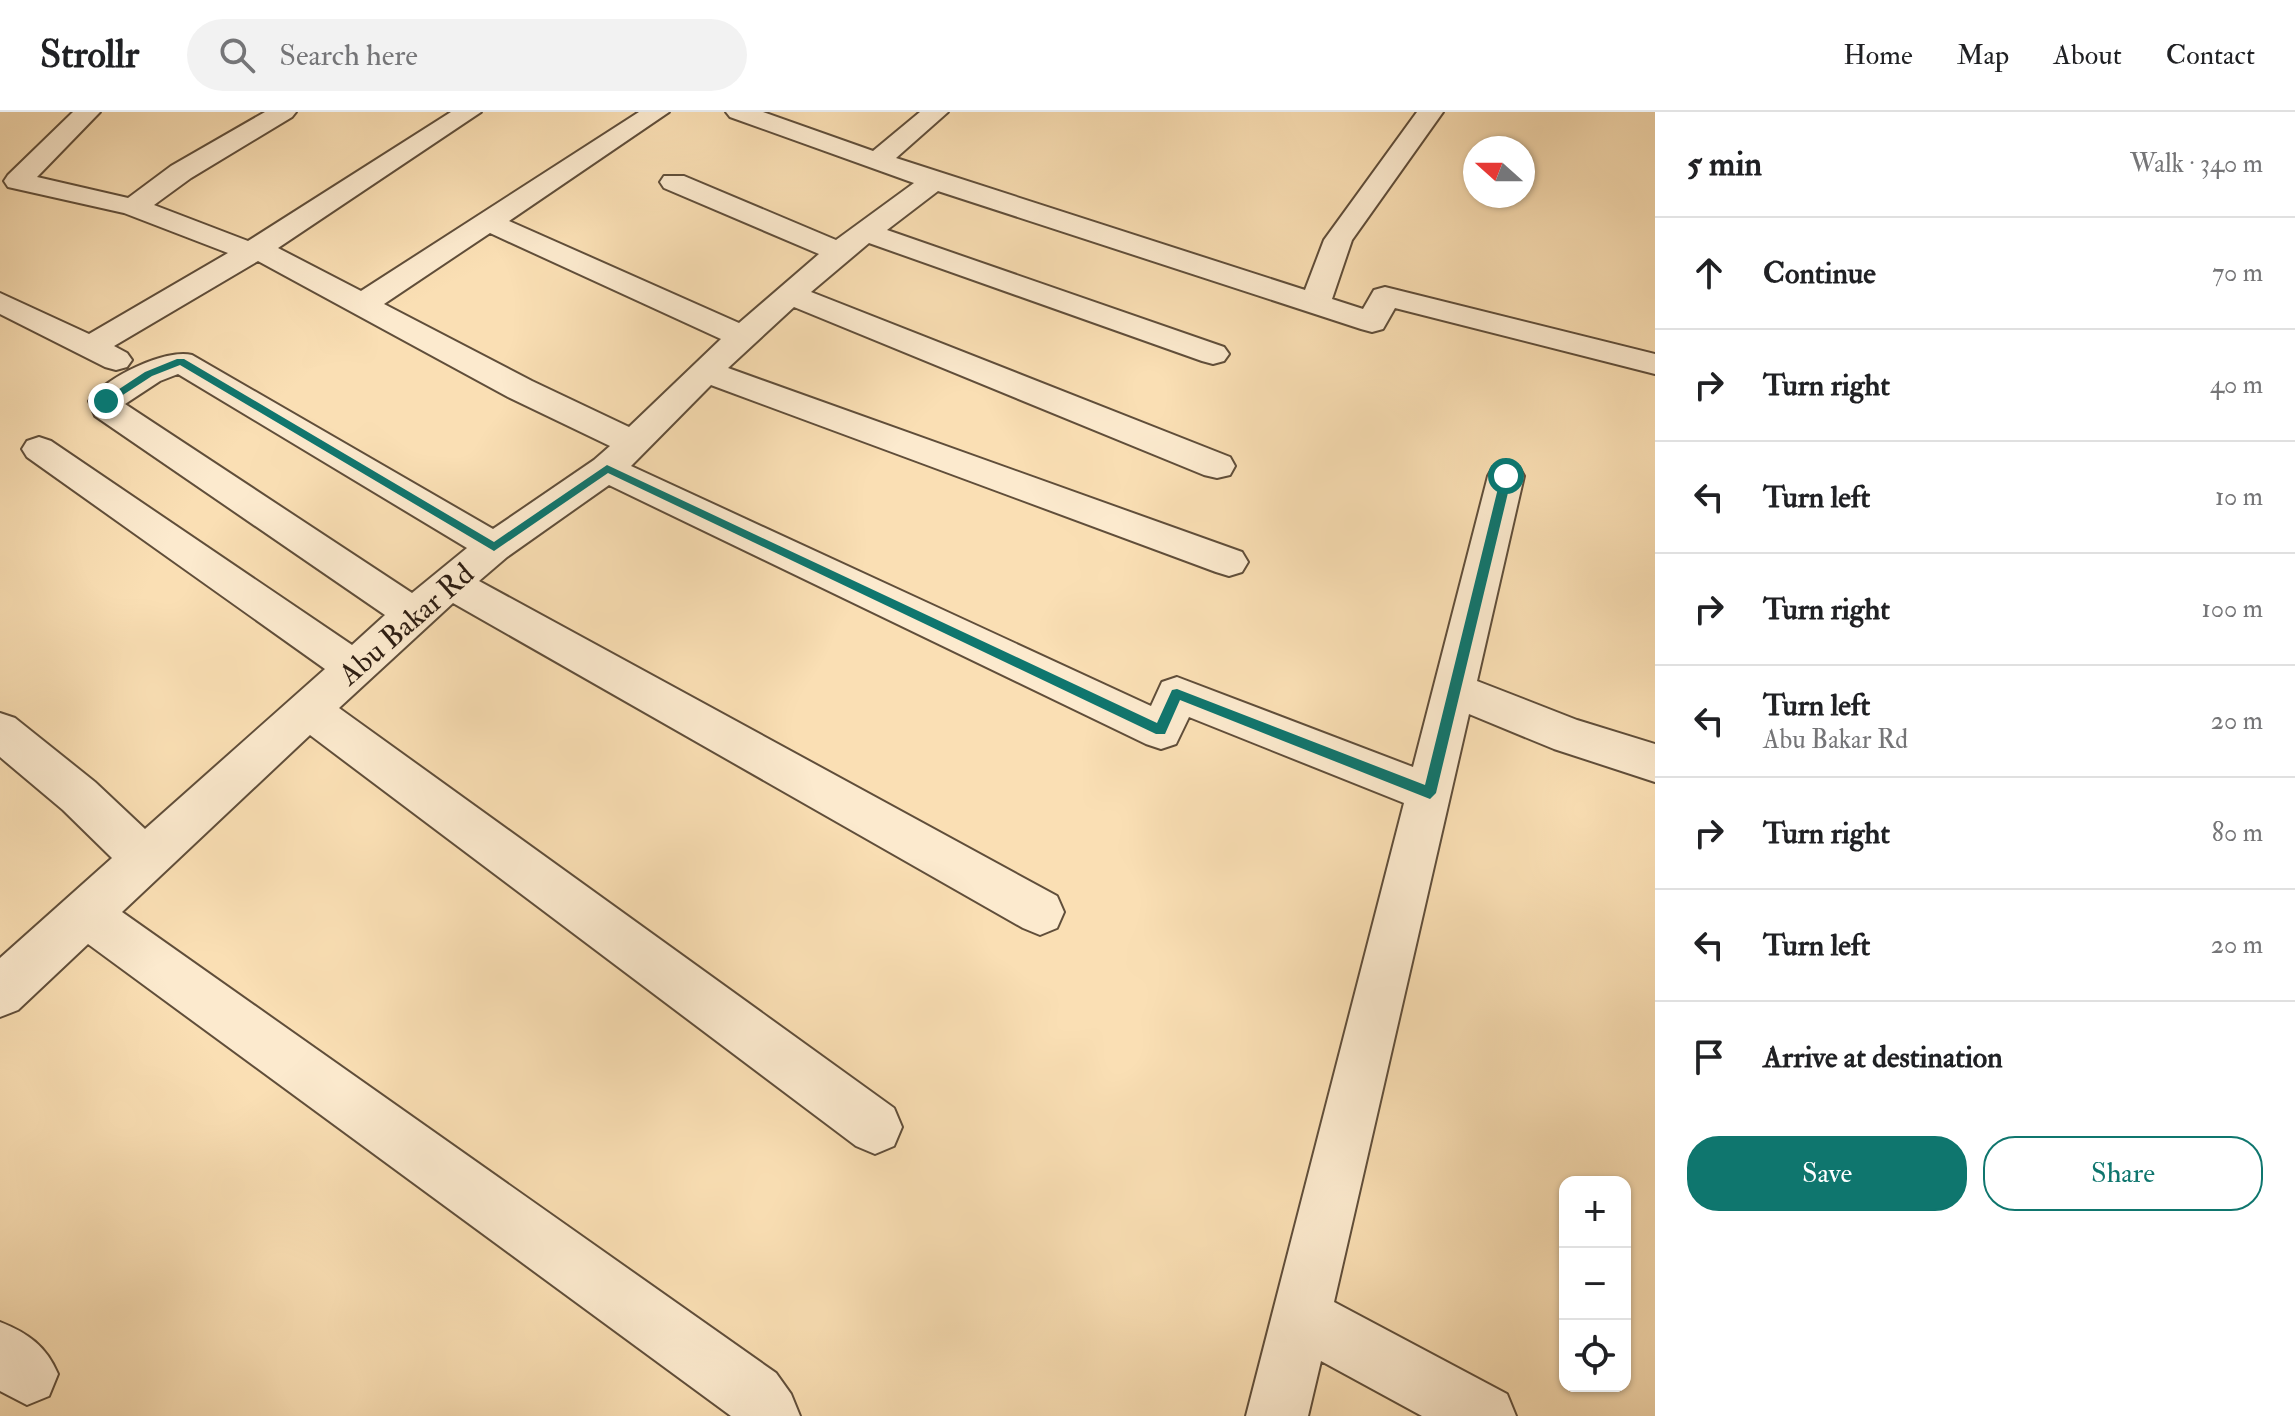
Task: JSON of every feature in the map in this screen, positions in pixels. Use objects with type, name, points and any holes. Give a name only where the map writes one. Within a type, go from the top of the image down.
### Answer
[{"type":"street","points":[[87,112],[18,181],[133,207],[251,252],[264,252],[520,389],[619,455],[1161,731],[1177,694],[1430,793]]},
{"type":"street","points":[[133,207],[181,172],[283,112]]},
{"type":"street","points":[[88,348],[251,252],[468,112]]},
{"type":"street","points":[[364,303],[656,112]]},
{"type":"street","points":[[739,112],[934,181],[1372,322],[1385,296],[1655,364]]},
{"type":"street","points":[[878,160],[935,112]]},
{"type":"street","points":[[1315,305],[1338,240],[1430,112]]},
{"type":"street","name":"Abu Bakar Rd","points":[[0,992],[413,614],[494,547],[619,455],[742,336],[839,252],[934,181]]},
{"type":"street","points":[[674,182],[839,252]]},
{"type":"street","points":[[490,223],[742,336]]},
{"type":"street","points":[[868,233],[1213,354]]},
{"type":"street","points":[[790,295],[1217,466]]},
{"type":"street","points":[[0,302],[88,348],[148,374]]},
{"type":"street","points":[[413,614],[107,408],[106,401],[148,374],[181,362],[188,364],[494,547]]},
{"type":"street","points":[[705,371],[1229,562]]},
{"type":"street","points":[[39,449],[354,668]]},
{"type":"street","points":[[1277,1416],[1506,476]]},
{"type":"street","points":[[450,583],[1040,912]]},
{"type":"street","points":[[1455,690],[1569,736],[1655,763]]},
{"type":"street","points":[[309,710],[875,1127]]},
{"type":"street","points":[[0,731],[79,796],[146,860]]},
{"type":"street","points":[[87,915],[754,1395],[769,1416]]},
{"type":"street","points":[[1301,1317],[1485,1416]]},
{"type":"route","points":[[106,401],[148,374],[181,362],[188,364],[494,547],[607,469],[1161,731],[1177,694],[1430,793],[1506,476]]}]
